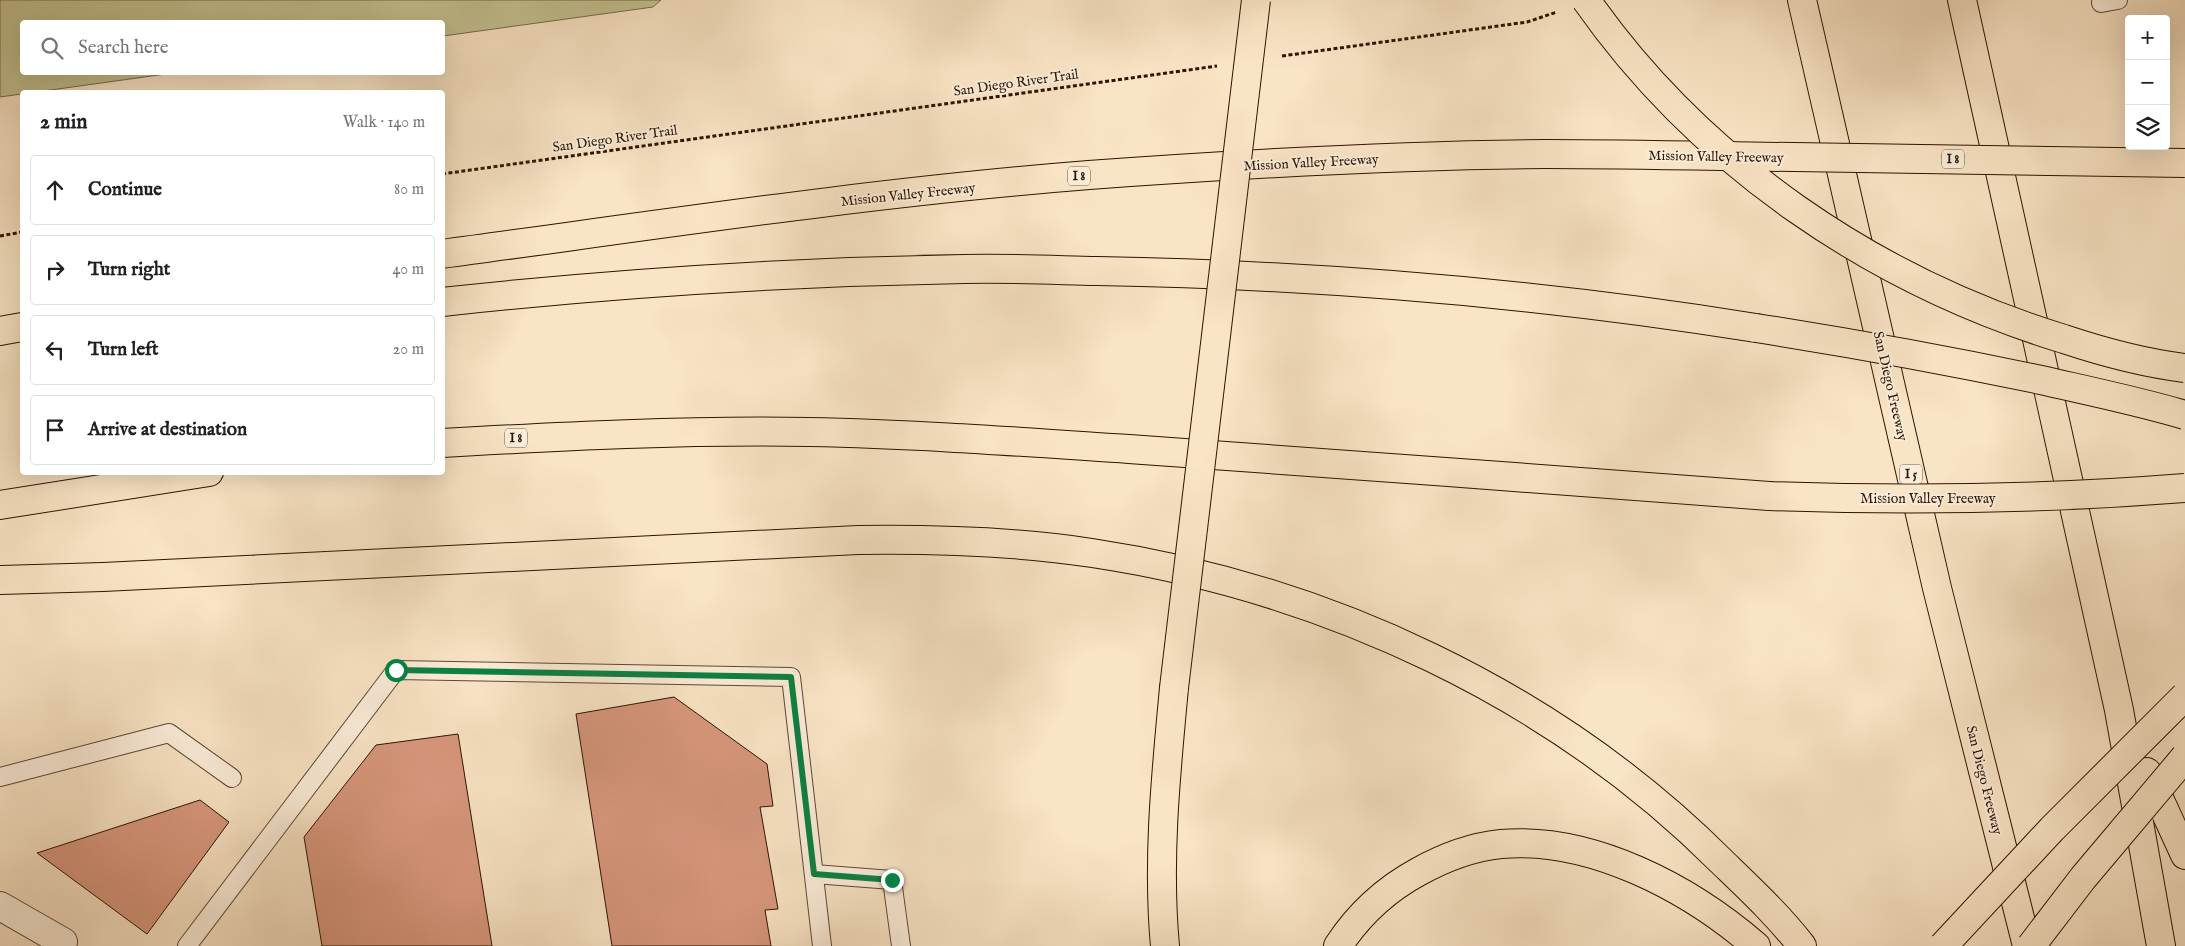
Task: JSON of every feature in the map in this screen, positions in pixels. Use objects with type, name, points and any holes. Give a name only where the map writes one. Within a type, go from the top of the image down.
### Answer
[{"type":"highway","points":[[1165,946],[1163,926],[1164,804],[1174,688],[1256,0]]},
{"type":"highway","name":"San Diego Freeway","points":[[1802,0],[1937,588],[2029,946]]},
{"type":"highway","points":[[1962,0],[2119,710],[2161,946]]},
{"type":"highway","points":[[1574,5],[1636,64],[1708,138],[1773,192],[1837,236],[1902,274],[1970,306],[2026,328],[2097,350],[2185,368]]},
{"type":"highway","name":"Mission Valley Freeway","points":[[445,254],[884,196],[1087,176],[1332,160],[1544,154],[2185,163]]},
{"type":"highway","points":[[445,302],[571,288],[749,276],[967,269],[1172,272],[1389,283],[1586,303],[1876,347],[2106,394],[2185,415]]},
{"type":"highway","points":[[0,331],[20,327]]},
{"type":"highway","points":[[0,343],[20,341]]},
{"type":"highway","name":"Mission Valley Freeway","points":[[445,443],[536,437],[701,432],[810,432],[908,435],[1257,457],[1768,496],[1996,498],[2185,488]]},
{"type":"highway","points":[[0,505],[190,475]]},
{"type":"highway","points":[[0,580],[103,577],[858,540],[940,540],[1016,544],[1130,559],[1203,574],[1272,593],[1390,639],[1503,695],[1561,731],[1612,767],[1655,801],[1699,839],[1787,926],[1802,946]]},
{"type":"highway","points":[[1943,946],[2052,829],[2185,696]]},
{"type":"highway","points":[[2119,710],[2185,855]]},
{"type":"highway","points":[[2029,946],[2082,878],[2185,757]]},
{"type":"highway","points":[[1338,946],[1350,928],[1375,901],[1404,880],[1435,863],[1468,850],[1492,846],[1537,844],[1575,850],[1617,861],[1701,904],[1756,946]]},
{"type":"street","points":[[0,906],[63,942]]},
{"type":"lane","points":[[187,946],[396,670],[791,677],[822,946]]},
{"type":"lane","points":[[0,776],[169,733],[232,778]]},
{"type":"lane","points":[[814,874],[892,880],[901,946]]},
{"type":"path","points":[[1282,56],[1527,22],[1574,5]]},
{"type":"path","name":"San Diego River Trail","points":[[445,174],[1222,65]]},
{"type":"path","points":[[0,236],[20,232]]},
{"type":"shaded area","points":[[0,0],[661,0],[653,7],[445,36],[445,20],[20,20],[20,75],[159,75],[50,90],[20,90],[20,94],[0,97]]},
{"type":"building","points":[[674,697],[767,764],[773,806],[760,807],[778,909],[765,910],[771,946],[612,946],[576,714]]},
{"type":"building","points":[[458,734],[492,946],[322,946],[304,837],[376,745]]},
{"type":"building","points":[[200,800],[229,822],[147,934],[37,853]]},
{"type":"route","points":[[396,670],[791,677],[814,874],[892,880]]}]
